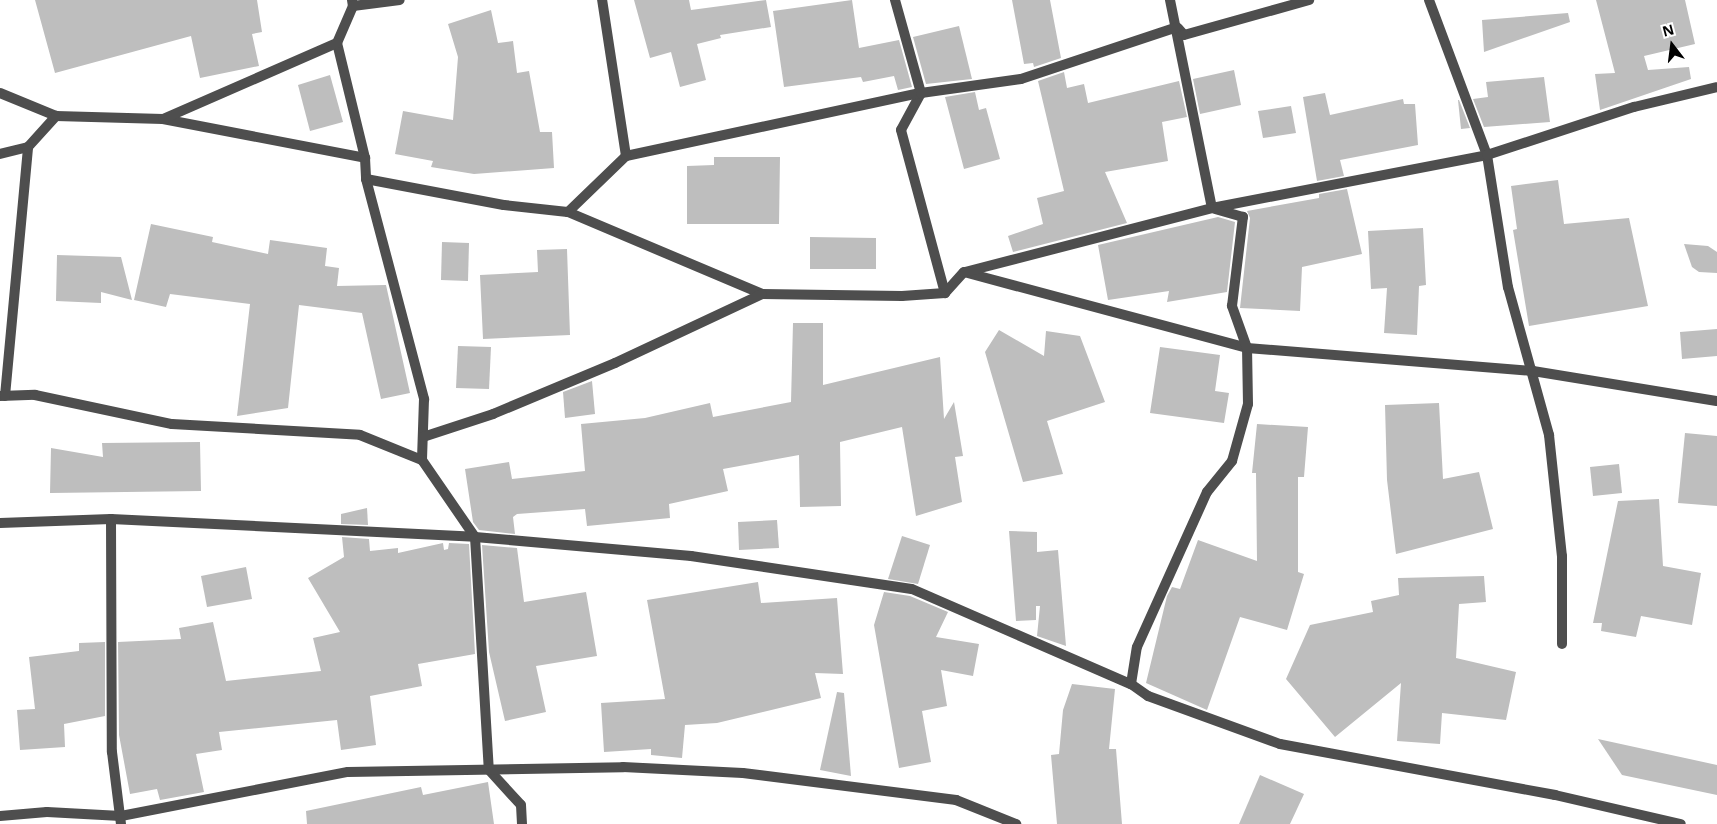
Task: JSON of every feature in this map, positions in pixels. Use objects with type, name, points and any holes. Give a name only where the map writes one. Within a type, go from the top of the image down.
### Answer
[{"type":"street","points":[[400,0],[353,3],[338,43],[365,158],[366,179],[424,399],[422,460]]},
{"type":"street","points":[[602,0],[626,156]]},
{"type":"street","points":[[895,0],[921,93],[901,130],[945,293]]},
{"type":"street","points":[[1170,0],[1178,27],[1212,208]]},
{"type":"street","points":[[1178,27],[1184,35],[1308,0]]},
{"type":"street","points":[[1430,1],[1487,155],[1508,288],[1548,435],[1561,547],[1562,644]]},
{"type":"street","points":[[568,212],[626,156],[921,93],[1021,79],[1178,27]]},
{"type":"street","points":[[163,119],[338,43]]},
{"type":"street","points":[[366,179],[504,205],[568,212],[762,294],[902,296],[945,293],[964,272],[1212,208],[1487,155],[1642,104],[1717,88]]},
{"type":"street","points":[[0,94],[56,116],[163,119],[365,158]]},
{"type":"street","points":[[0,154],[28,147],[56,116]]},
{"type":"street","points":[[28,147],[3,396],[35,395],[172,424],[360,435],[422,460],[475,537],[488,770],[520,804],[522,824]]},
{"type":"street","points":[[1131,684],[1136,647],[1207,492],[1232,461],[1248,404],[1247,348],[1232,306],[1243,217],[1212,208]]},
{"type":"street","points":[[964,272],[1247,348],[1532,371],[1717,401]]},
{"type":"street","points":[[423,437],[493,414],[615,364],[762,294]]},
{"type":"street","points":[[0,524],[111,520],[475,537],[691,556],[912,589],[1131,684],[1148,696],[1280,744],[1555,795],[1680,824]]},
{"type":"street","points":[[111,520],[112,752],[121,820]]},
{"type":"street","points":[[0,816],[47,812],[121,820],[348,772],[623,767],[743,773],[956,800],[1016,824]]},
{"type":"building","points":[[35,0],[257,0],[262,32],[252,34],[259,66],[200,78],[191,36],[55,73]]},
{"type":"building","points":[[634,0],[689,0],[691,10],[766,0],[771,27],[720,35],[721,38],[697,44],[706,80],[680,87],[671,52],[650,58]]},
{"type":"building","points":[[852,0],[859,48],[899,40],[912,87],[898,90],[894,76],[863,82],[861,77],[784,87],[773,11]]},
{"type":"building","points":[[1012,0],[1050,0],[1061,58],[1034,67],[1033,63],[1024,64]]},
{"type":"building","points":[[1596,0],[1685,0],[1695,44],[1644,56],[1648,70],[1689,67],[1691,79],[1600,110],[1595,74],[1615,73]]},
{"type":"building","points":[[491,10],[498,43],[513,41],[517,73],[529,71],[540,132],[552,132],[554,168],[474,174],[431,167],[433,161],[395,154],[403,111],[453,120],[458,57],[448,24]]},
{"type":"building","points":[[1568,13],[1570,22],[1484,52],[1482,20]]},
{"type":"building","points":[[959,26],[972,79],[926,84],[913,37]]},
{"type":"building","points":[[1234,70],[1241,105],[1200,114],[1193,79]]},
{"type":"building","points":[[1064,72],[1067,88],[1084,84],[1088,103],[1179,81],[1187,117],[1162,122],[1168,161],[1105,172],[1127,223],[1013,252],[1008,236],[1043,224],[1037,198],[1064,191],[1038,81]]},
{"type":"building","points":[[330,75],[343,122],[310,131],[298,85]]},
{"type":"building","points":[[1544,77],[1550,122],[1484,127],[1473,99],[1488,97],[1486,82]]},
{"type":"building","points":[[975,92],[979,110],[986,108],[1000,159],[964,169],[945,97]]},
{"type":"building","points":[[1325,93],[1330,115],[1403,99],[1404,104],[1415,104],[1418,145],[1340,160],[1344,176],[1317,181],[1303,97]]},
{"type":"building","points":[[1459,100],[1470,128],[1461,129]]},
{"type":"building","points":[[1291,106],[1296,133],[1263,138],[1258,111]]},
{"type":"building","points":[[714,157],[780,157],[779,224],[687,224],[687,166],[714,165]]},
{"type":"building","points":[[1558,180],[1564,224],[1629,218],[1648,306],[1529,326],[1513,230],[1517,229],[1511,186]]},
{"type":"building","points":[[1347,189],[1362,254],[1302,267],[1300,311],[1240,308],[1250,218],[1247,211],[1319,198],[1319,194]]},
{"type":"building","points":[[1218,217],[1235,222],[1227,292],[1167,302],[1169,291],[1108,300],[1098,245]]},
{"type":"building","points":[[151,224],[213,237],[212,242],[268,254],[270,240],[327,248],[325,266],[339,268],[337,286],[386,285],[410,393],[381,399],[362,313],[299,305],[288,408],[237,416],[250,304],[170,294],[166,307],[134,300]]},
{"type":"building","points":[[1423,228],[1426,285],[1419,286],[1417,335],[1384,333],[1387,288],[1371,289],[1368,231]]},
{"type":"building","points":[[810,237],[876,238],[876,269],[810,269]]},
{"type":"building","points":[[442,242],[469,243],[468,281],[441,280]]},
{"type":"building","points":[[1684,244],[1708,246],[1717,252],[1717,273],[1699,272],[1692,267]]},
{"type":"building","points":[[567,249],[570,335],[483,339],[480,275],[538,272],[537,250]]},
{"type":"building","points":[[57,255],[121,257],[132,300],[101,292],[101,303],[56,301]]},
{"type":"building","points":[[793,323],[823,323],[823,385],[940,357],[944,419],[954,402],[963,456],[955,457],[962,502],[916,516],[902,427],[840,442],[841,506],[800,507],[799,455],[723,469],[728,491],[669,504],[670,518],[587,526],[585,509],[517,514],[513,517],[515,534],[479,530],[473,522],[465,469],[509,462],[512,479],[585,471],[581,424],[645,418],[710,403],[713,417],[791,402]]},
{"type":"building","points":[[1717,329],[1717,356],[1682,359],[1680,332]]},
{"type":"building","points":[[999,330],[1044,356],[1046,331],[1080,336],[1105,402],[1047,421],[1063,474],[1023,482],[985,352]]},
{"type":"building","points":[[458,346],[491,347],[489,389],[456,388]]},
{"type":"building","points":[[1160,347],[1220,355],[1215,391],[1229,393],[1224,423],[1150,413]]},
{"type":"building","points":[[592,381],[595,414],[565,418],[563,392]]},
{"type":"building","points":[[1439,403],[1443,479],[1479,472],[1493,529],[1396,554],[1387,480],[1385,405]]},
{"type":"building","points":[[1257,424],[1308,427],[1304,477],[1298,477],[1298,572],[1304,574],[1287,630],[1240,617],[1207,710],[1146,683],[1167,596],[1172,587],[1180,589],[1198,540],[1257,561],[1256,473],[1252,473]]},
{"type":"building","points":[[1685,433],[1717,436],[1717,506],[1678,503]]},
{"type":"building","points":[[200,442],[201,491],[50,493],[51,448],[103,457],[102,443]]},
{"type":"building","points":[[1619,464],[1622,493],[1593,496],[1590,467]]},
{"type":"building","points":[[1659,499],[1663,566],[1701,573],[1692,625],[1641,616],[1636,637],[1601,631],[1602,623],[1593,623],[1618,501]]},
{"type":"building","points":[[367,508],[368,525],[341,524],[341,514]]},
{"type":"building","points":[[777,520],[779,548],[739,550],[738,522]]},
{"type":"building","points":[[1009,531],[1037,532],[1037,552],[1058,550],[1066,646],[1037,636],[1040,606],[1036,606],[1036,620],[1016,621]]},
{"type":"building","points":[[902,536],[930,545],[918,584],[888,579]]},
{"type":"building","points":[[342,537],[369,539],[370,551],[398,548],[398,553],[443,543],[444,550],[448,549],[449,543],[469,544],[475,654],[418,664],[422,686],[370,696],[376,745],[341,750],[337,720],[219,732],[222,750],[196,754],[204,792],[160,800],[157,789],[130,794],[119,735],[118,642],[181,639],[179,628],[213,622],[226,681],[321,671],[313,638],[340,632],[308,578],[344,557]]},
{"type":"building","points":[[482,545],[517,548],[524,602],[586,592],[597,656],[536,666],[546,712],[505,721],[489,652]]},
{"type":"building","points":[[246,567],[252,599],[207,607],[201,576]]},
{"type":"building","points":[[1484,576],[1486,602],[1459,604],[1456,658],[1516,672],[1506,720],[1442,713],[1440,744],[1397,741],[1401,683],[1335,737],[1286,679],[1310,625],[1373,612],[1371,601],[1399,595],[1398,578]]},
{"type":"building","points":[[758,582],[761,603],[837,598],[843,674],[815,673],[821,698],[717,723],[685,725],[682,758],[651,755],[651,749],[604,752],[601,703],[665,699],[647,600]]},
{"type":"building","points":[[884,592],[910,596],[948,612],[936,637],[979,644],[973,676],[941,670],[947,706],[922,711],[931,762],[899,768],[874,625]]},
{"type":"building","points":[[105,642],[105,716],[64,724],[65,747],[20,750],[17,710],[35,709],[29,657],[79,651],[79,643]]},
{"type":"building","points":[[1072,684],[1115,689],[1109,749],[1116,749],[1122,824],[1057,824],[1051,755],[1059,754],[1063,710]]},
{"type":"building","points":[[837,692],[844,693],[851,776],[820,770]]},
{"type":"building","points":[[1598,739],[1717,765],[1717,795],[1622,775]]},
{"type":"building","points":[[1260,775],[1304,794],[1290,824],[1239,824]]},
{"type":"building","points":[[488,782],[494,824],[307,824],[306,811],[421,787],[423,795]]}]
